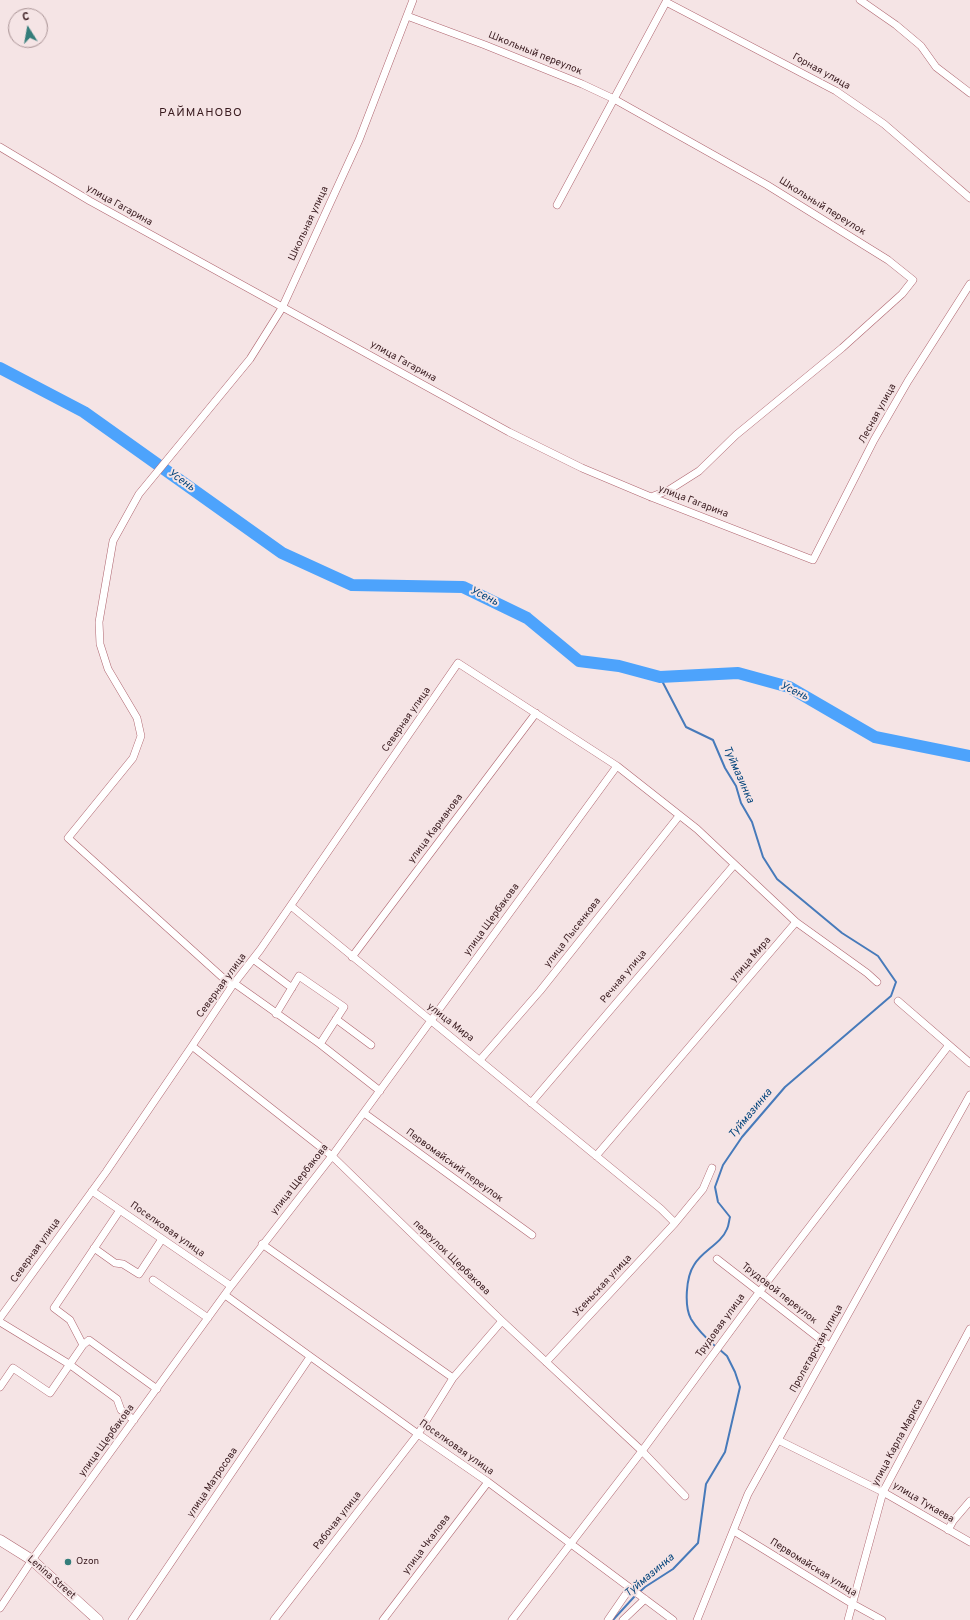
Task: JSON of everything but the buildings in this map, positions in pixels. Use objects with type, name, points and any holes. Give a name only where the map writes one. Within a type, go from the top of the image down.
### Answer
[{"type":"street","name":"Школьная улица","points":[[233,984],[68,838],[132,758],[141,736],[137,718],[108,669],[100,644],[99,622],[113,541],[139,494],[250,359],[282,308],[359,140],[413,0]]},
{"type":"street","points":[[860,0],[909,35],[921,46],[936,67],[970,93]]},
{"type":"street","name":"Горная улица","points":[[614,99],[666,2],[836,90],[884,124],[970,198]]},
{"type":"street","name":"Школьный переулок","points":[[407,16],[485,45],[582,84],[614,99],[767,185],[888,260],[913,280],[902,294],[842,348],[736,434],[699,471],[669,490],[651,497]]},
{"type":"street","points":[[557,205],[614,99]]},
{"type":"street","name":"улица Гагарина","points":[[0,147],[90,201],[509,432],[582,468],[651,497],[813,560]]},
{"type":"street","name":"Лесная улица","points":[[813,560],[878,434],[908,381],[970,284]]},
{"type":"street","name":"Северная улица","points":[[0,1318],[92,1191],[233,984],[291,906],[458,663],[536,713]]},
{"type":"street","points":[[536,713],[617,766],[697,829],[796,922],[868,973],[877,982]]},
{"type":"street","name":"улица Карманова","points":[[352,957],[536,713]]},
{"type":"street","name":"улица Щербакова","points":[[0,1608],[32,1560],[231,1286],[364,1113],[617,766]]},
{"type":"street","name":"улица Лысенкова","points":[[480,1060],[540,991],[679,816]]},
{"type":"street","name":"Речная улица","points":[[530,1103],[734,865]]},
{"type":"street","name":"улица Мира","points":[[291,906],[430,1022],[480,1060],[530,1103],[661,1209],[675,1223]]},
{"type":"street","name":"улица Мира","points":[[596,1156],[796,922]]},
{"type":"street","points":[[253,959],[292,988]]},
{"type":"street","points":[[276,1014],[299,976],[344,1007],[320,1044]]},
{"type":"street","points":[[233,984],[320,1044],[380,1091]]},
{"type":"street","points":[[898,1002],[970,1063]]},
{"type":"street","points":[[336,1019],[371,1045]]},
{"type":"street","name":"Трудовая улица","points":[[512,1620],[642,1451],[759,1292],[949,1045]]},
{"type":"street","name":"переулок Щербакова","points":[[192,1046],[332,1156],[502,1321],[642,1451],[685,1496]]},
{"type":"street","name":"Пролетарская улица","points":[[696,1620],[748,1494],[970,1095]]},
{"type":"street","name":"Первомайский переулок","points":[[364,1113],[532,1235]]},
{"type":"street","name":"Усеньская улица","points":[[546,1362],[675,1223],[703,1189],[712,1168]]},
{"type":"street","name":"Поселковая улица","points":[[92,1191],[231,1286]]},
{"type":"street","points":[[83,1345],[70,1320],[54,1308],[120,1210]]},
{"type":"street","points":[[94,1248],[115,1263],[123,1264],[139,1274],[162,1239]]},
{"type":"street","points":[[262,1244],[452,1378]]},
{"type":"street","name":"Трудовой переулок","points":[[717,1259],[829,1346]]},
{"type":"street","points":[[153,1280],[208,1318]]},
{"type":"street","name":"Поселковая улица","points":[[225,1295],[418,1434],[488,1482],[673,1620]]},
{"type":"street","name":"Рабочая улица","points":[[274,1620],[418,1434],[452,1378],[502,1321]]},
{"type":"street","points":[[0,1322],[69,1364],[117,1399],[122,1410],[134,1420]]},
{"type":"street","name":"улица Карла Маркса","points":[[848,1620],[851,1603],[883,1492],[970,1329]]},
{"type":"street","points":[[0,1387],[13,1368],[50,1393],[83,1345],[90,1340],[157,1389]]},
{"type":"street","name":"улица Матросова","points":[[132,1620],[310,1357]]},
{"type":"street","name":"улица Тукаева","points":[[778,1440],[883,1492],[970,1542]]},
{"type":"street","name":"улица Чкалова","points":[[383,1620],[488,1482]]},
{"type":"street","points":[[948,1530],[953,1521],[970,1501]]},
{"type":"street","name":"Первомайская улица","points":[[734,1531],[851,1603],[882,1620]]},
{"type":"street","name":"Lenina Street","points":[[0,1540],[32,1560],[98,1620]]},
{"type":"street","points":[[608,1620],[638,1594]]},
{"type":"street","points":[[623,1620],[638,1594]]},
{"type":"waterway","name":"Усень","points":[[0,368],[84,412],[282,553],[352,585],[463,587],[527,618],[579,661],[619,666],[660,677],[738,673],[789,687],[875,737],[970,756]]},
{"type":"waterway","name":"Туймазинка","points":[[660,677],[686,727],[713,740],[725,768],[736,786],[741,803],[752,822],[763,857],[777,879],[842,933],[878,956],[896,982],[891,996],[785,1087],[742,1137],[723,1165],[715,1187],[718,1202],[730,1217],[728,1226],[720,1239],[697,1260],[691,1270],[687,1292],[687,1307],[691,1319],[702,1334],[716,1347]]},
{"type":"waterway","name":"Туймазинка","points":[[613,1620],[645,1587],[673,1569],[698,1543],[706,1484],[725,1452],[740,1387],[727,1356],[719,1349]]},
{"type":"place","name":"Ozon","points":[[68,1562]]},
{"type":"district","name":"РАЙМАНОВО","points":[[201,114]]}]
